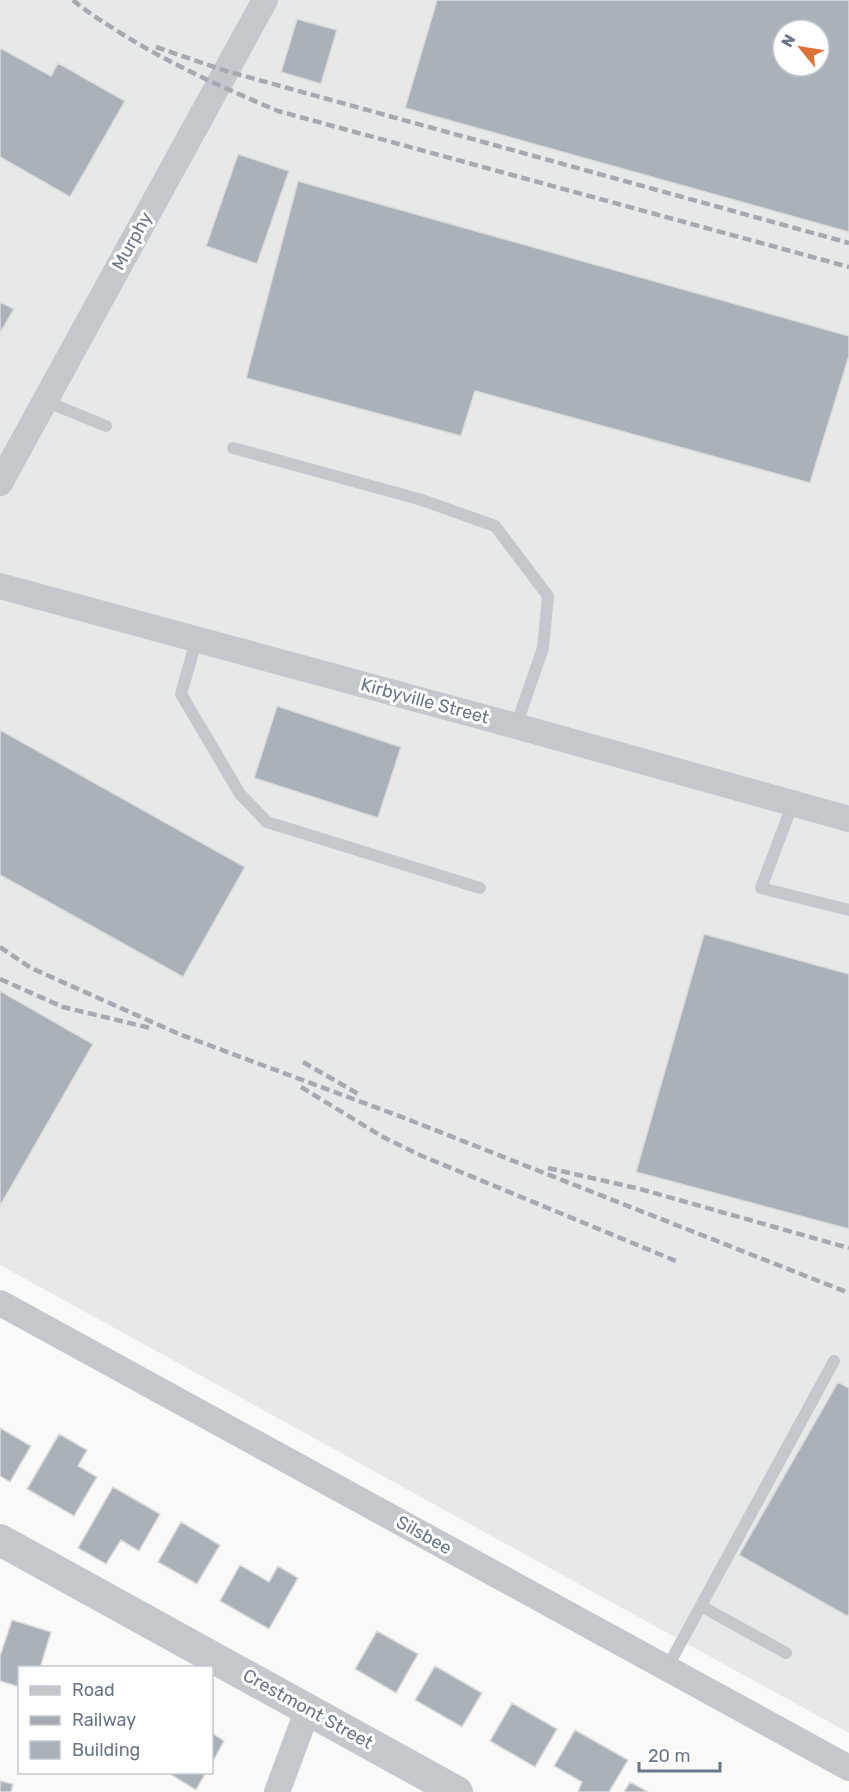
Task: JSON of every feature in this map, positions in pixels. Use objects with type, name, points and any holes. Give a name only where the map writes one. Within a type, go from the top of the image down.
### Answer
[{"type":"street","name":"Murphy","points":[[0,483],[265,0]]},
{"type":"street","name":"Kirbyville Street","points":[[0,586],[197,638],[849,819]]},
{"type":"street","name":"Silsbee","points":[[0,1303],[849,1768]]},
{"type":"street","name":"Crestmont Street","points":[[0,1540],[457,1792]]},
{"type":"street","points":[[277,1792],[308,1709]]},
{"type":"lane","points":[[45,401],[106,426]]},
{"type":"lane","points":[[233,448],[422,500],[495,526],[548,596],[543,648],[516,726]]},
{"type":"lane","points":[[197,638],[181,694],[240,794],[267,822],[480,888]]},
{"type":"lane","points":[[794,803],[761,888],[849,910]]},
{"type":"lane","points":[[667,1668],[834,1361]]},
{"type":"lane","points":[[701,1606],[786,1653]]},
{"type":"shaded area","points":[[0,0],[849,0],[849,1733],[0,1265]]},
{"type":"building","points":[[437,0],[849,0],[849,232],[405,108]]},
{"type":"building","points":[[297,19],[337,30],[321,84],[281,72]]},
{"type":"building","points":[[0,48],[51,76],[58,63],[125,101],[70,197],[0,157]]},
{"type":"building","points":[[238,154],[289,171],[257,264],[206,246]]},
{"type":"building","points":[[298,181],[849,336],[849,356],[810,483],[475,391],[461,436],[246,378]]},
{"type":"building","points":[[0,302],[14,309],[0,333]]},
{"type":"building","points":[[277,706],[401,747],[378,818],[254,778]]},
{"type":"building","points":[[0,730],[245,867],[183,977],[0,875]]},
{"type":"building","points":[[704,934],[849,974],[849,1229],[636,1172]]},
{"type":"building","points":[[0,991],[93,1044],[0,1206]]},
{"type":"building","points":[[838,1382],[849,1388],[849,1614],[847,1616],[739,1555]]},
{"type":"building","points":[[0,1428],[31,1446],[10,1482],[0,1476]]},
{"type":"building","points":[[59,1434],[87,1450],[78,1466],[97,1477],[74,1516],[27,1489]]},
{"type":"building","points":[[113,1487],[160,1514],[139,1551],[121,1540],[106,1564],[78,1548]]},
{"type":"building","points":[[181,1522],[220,1545],[197,1584],[158,1562]]},
{"type":"building","points":[[240,1565],[269,1582],[278,1566],[298,1578],[269,1629],[220,1601]]},
{"type":"building","points":[[12,1620],[51,1632],[41,1666],[18,1666],[18,1686],[0,1681],[0,1656]]},
{"type":"building","points":[[377,1631],[418,1654],[396,1693],[355,1669]]},
{"type":"building","points":[[435,1666],[482,1693],[462,1727],[415,1700]]},
{"type":"building","points":[[512,1703],[557,1729],[535,1767],[490,1741]]},
{"type":"building","points":[[575,1730],[628,1760],[609,1792],[578,1792],[582,1782],[554,1766]]},
{"type":"building","points":[[213,1734],[224,1741],[213,1761]]},
{"type":"building","points":[[170,1774],[205,1774],[196,1790]]},
{"type":"building","points":[[0,1781],[13,1784],[11,1792],[0,1792]]},
{"type":"building","points":[[630,1782],[648,1792],[624,1792]]},
{"type":"railway","points":[[73,0],[103,22],[160,56],[278,111],[849,267]]},
{"type":"railway","points":[[156,47],[226,71],[849,243]]},
{"type":"railway","points":[[0,947],[31,968],[179,1034],[407,1119],[849,1293]]},
{"type":"railway","points":[[0,979],[63,1007],[150,1028]]},
{"type":"railway","points":[[303,1062],[360,1095]]},
{"type":"railway","points":[[301,1087],[383,1137],[422,1156],[676,1261]]},
{"type":"railway","points":[[548,1168],[640,1189],[849,1248]]}]
